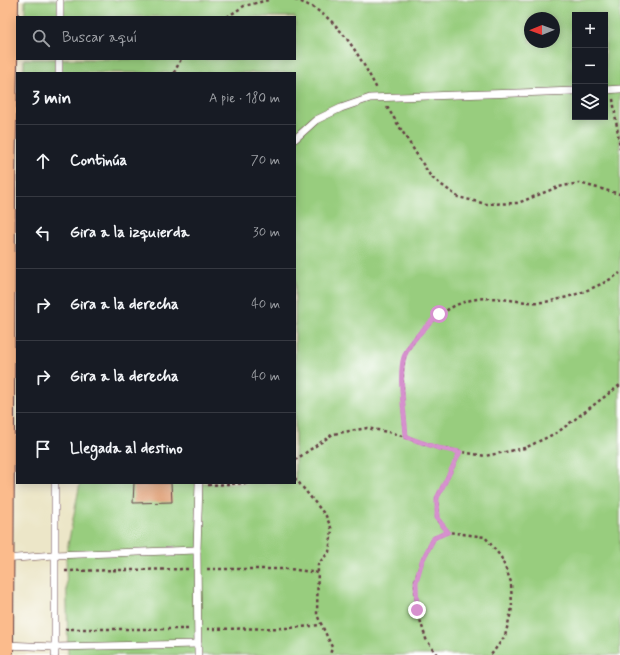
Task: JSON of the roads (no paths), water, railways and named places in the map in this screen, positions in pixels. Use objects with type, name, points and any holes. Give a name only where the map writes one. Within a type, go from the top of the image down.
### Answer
[{"type":"main road","points":[[2,650],[4,200],[7,0]]},
{"type":"lane","points":[[60,0],[60,16]]},
{"type":"lane","points":[[59,60],[59,72]]},
{"type":"lane","points":[[608,90],[620,89]]},
{"type":"lane","points":[[296,137],[316,120],[370,98],[572,91]]},
{"type":"lane","points":[[55,484],[55,655]]},
{"type":"lane","points":[[198,655],[197,550],[199,484]]},
{"type":"lane","points":[[2,559],[54,555],[197,550]]},
{"type":"lane","points":[[2,650],[55,647],[198,644]]}]
